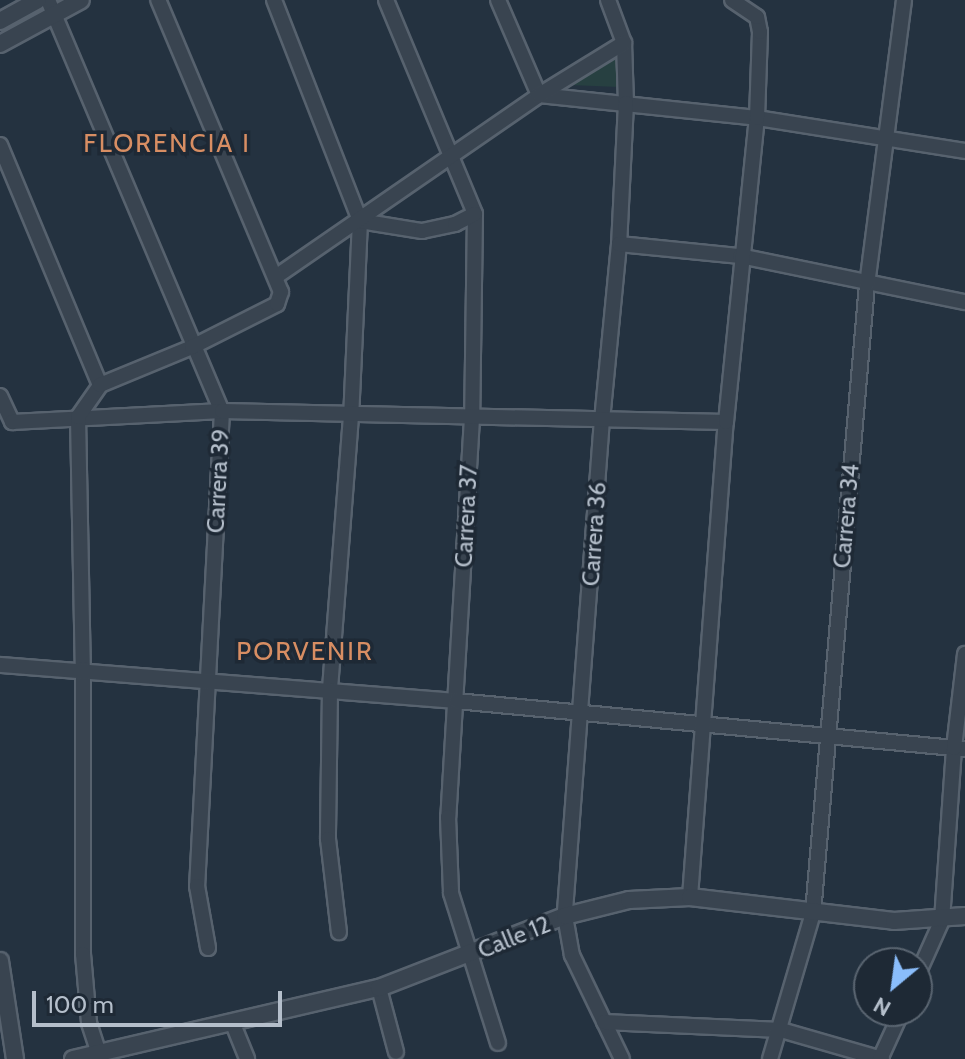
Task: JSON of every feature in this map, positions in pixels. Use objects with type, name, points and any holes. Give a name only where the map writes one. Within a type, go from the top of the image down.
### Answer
[{"type":"street","points":[[0,21],[38,0]]},
{"type":"street","points":[[0,44],[51,7],[81,0]]},
{"type":"street","points":[[99,1057],[89,1023],[83,954],[83,669],[78,417],[100,385],[192,347],[277,304],[281,292],[277,276],[158,0]]},
{"type":"street","points":[[274,0],[360,221],[351,416],[330,690],[328,839],[339,932]]},
{"type":"street","name":"Carrera 37","points":[[386,0],[475,214],[472,418],[448,817],[451,893],[498,1043]]},
{"type":"street","points":[[498,0],[539,95]]},
{"type":"street","name":"Carrera 36","points":[[608,0],[624,43],[626,103],[619,244],[602,419],[565,916],[572,955],[622,1059]]},
{"type":"street","points":[[690,897],[740,256],[757,118],[760,32],[757,17],[732,0]]},
{"type":"street","name":"Carrera 34","points":[[770,1059],[813,913],[867,285],[904,0]]},
{"type":"street","name":"Carrera 39","points":[[51,7],[192,347],[222,411],[197,886],[208,948]]},
{"type":"street","points":[[277,276],[539,95],[624,43]]},
{"type":"street","points":[[539,95],[757,118],[965,151]]},
{"type":"street","points":[[0,145],[100,385]]},
{"type":"street","points":[[360,221],[422,231],[455,224],[475,214]]},
{"type":"street","points":[[619,244],[740,256],[867,285],[965,302]]},
{"type":"street","points":[[0,396],[12,422],[222,411],[726,422]]},
{"type":"street","points":[[930,947],[942,920],[965,654]]},
{"type":"street","points":[[0,665],[330,690],[582,712],[704,727],[959,748]]},
{"type":"street","name":"Calle 12","points":[[73,1059],[99,1057],[379,988],[565,916],[629,900],[690,897],[894,921],[965,916]]},
{"type":"street","points":[[0,961],[15,1059]]},
{"type":"street","points":[[379,988],[396,1052]]},
{"type":"street","points":[[604,1022],[781,1030],[881,1059],[895,1027]]},
{"type":"street","points":[[233,1024],[247,1059]]},
{"type":"green space","points":[[619,54],[620,87],[570,85]]},
{"type":"district","name":"FLORENCIA I","points":[[167,144]]},
{"type":"district","name":"PORVENIR","points":[[305,652]]}]
